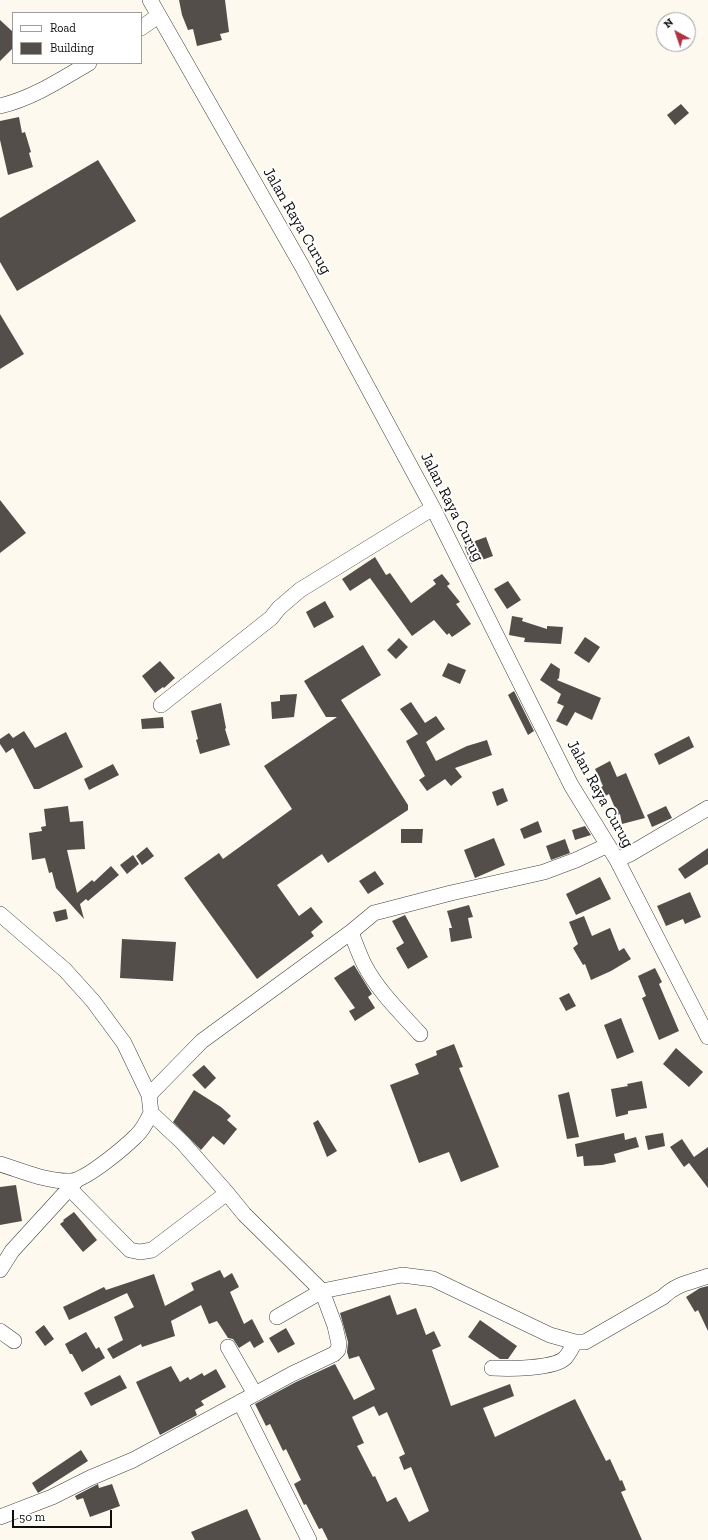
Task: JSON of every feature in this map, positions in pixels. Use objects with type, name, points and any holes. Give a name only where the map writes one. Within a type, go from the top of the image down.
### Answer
[{"type":"street","name":"Jalan Raya Curug","points":[[150,0],[302,266],[433,508],[571,785],[608,845],[708,1037]]},
{"type":"street","points":[[142,27],[158,16]]},
{"type":"street","points":[[0,106],[46,89],[87,64]]},
{"type":"street","points":[[161,705],[271,618],[279,608],[300,590],[433,508]]},
{"type":"street","points":[[616,860],[630,854],[708,808]]},
{"type":"street","points":[[149,1095],[202,1041],[351,932],[374,913],[451,893],[544,872],[576,860],[608,845]]},
{"type":"street","points":[[0,914],[65,970],[93,1001],[124,1043],[149,1095],[151,1113],[137,1136],[98,1167],[73,1184],[12,1251],[0,1270]]},
{"type":"street","points":[[351,932],[364,964],[379,988],[420,1034]]},
{"type":"street","points":[[0,1517],[52,1497],[90,1478],[133,1460],[292,1374],[328,1358],[338,1350],[339,1344],[336,1326],[322,1291],[244,1214],[182,1142],[151,1113]]},
{"type":"street","points":[[0,1164],[47,1179],[73,1184],[130,1250],[140,1252],[152,1250],[227,1193]]},
{"type":"street","points":[[277,1317],[322,1291],[402,1275],[433,1279],[550,1335],[575,1342],[585,1342],[663,1297],[671,1289],[678,1285],[708,1276]]},
{"type":"street","points":[[0,1331],[14,1341]]},
{"type":"street","points":[[492,1368],[514,1369],[537,1367],[560,1362],[565,1359],[575,1342]]},
{"type":"street","points":[[228,1346],[255,1394]]},
{"type":"street","points":[[240,1402],[309,1540]]},
{"type":"building","points":[[179,0],[225,0],[229,32],[220,34],[222,40],[197,46],[193,29],[188,30],[182,15]]},
{"type":"building","points":[[0,20],[12,31],[12,49],[0,61]]},
{"type":"building","points":[[681,104],[689,113],[675,125],[667,115]]},
{"type":"building","points":[[19,117],[22,133],[25,132],[31,152],[29,153],[33,167],[8,175],[0,140],[0,121]]},
{"type":"building","points":[[98,160],[136,221],[17,291],[0,262],[0,218]]},
{"type":"building","points":[[0,314],[24,354],[0,369]]},
{"type":"building","points":[[0,500],[26,533],[0,553]]},
{"type":"building","points":[[486,537],[493,556],[471,564],[464,545]]},
{"type":"building","points":[[375,557],[386,575],[390,573],[411,603],[436,584],[433,580],[442,574],[450,584],[447,586],[460,602],[456,604],[471,624],[452,637],[449,633],[447,635],[434,620],[412,636],[370,578],[350,591],[342,579]]},
{"type":"building","points":[[508,581],[521,600],[507,609],[494,589]]},
{"type":"building","points":[[325,601],[334,617],[314,628],[306,612]]},
{"type":"building","points":[[512,616],[523,618],[522,621],[547,629],[547,626],[563,627],[561,644],[524,642],[525,638],[509,635]]},
{"type":"building","points":[[585,637],[600,647],[589,663],[574,653]]},
{"type":"building","points":[[399,638],[408,647],[396,659],[387,650]]},
{"type":"building","points":[[363,645],[381,675],[341,700],[408,805],[408,810],[328,863],[322,854],[277,885],[299,916],[311,907],[323,922],[311,932],[314,936],[257,979],[184,878],[219,853],[223,859],[292,809],[264,766],[337,717],[326,717],[304,681]]},
{"type":"building","points":[[160,661],[175,678],[164,688],[163,687],[155,693],[142,676]]},
{"type":"building","points":[[448,663],[466,670],[460,684],[442,676]]},
{"type":"building","points":[[551,663],[560,669],[559,678],[557,680],[601,698],[592,720],[575,712],[567,726],[556,721],[564,706],[557,703],[561,694],[540,680]]},
{"type":"building","points":[[514,691],[534,731],[528,735],[508,695]]},
{"type":"building","points":[[297,694],[294,717],[272,719],[271,702],[280,701],[280,695]]},
{"type":"building","points":[[411,702],[425,723],[436,716],[445,729],[426,742],[436,761],[467,746],[487,740],[492,755],[455,768],[462,777],[451,786],[445,779],[427,791],[419,780],[425,776],[406,741],[418,734],[400,709]]},
{"type":"building","points":[[221,703],[225,729],[230,745],[200,754],[191,711]]},
{"type":"building","points":[[163,717],[164,728],[142,729],[141,719]]},
{"type":"building","points":[[24,731],[35,748],[66,732],[83,767],[39,789],[34,789],[13,748],[6,753],[0,744],[0,739],[9,733],[13,738]]},
{"type":"building","points":[[689,736],[694,747],[659,765],[654,754]]},
{"type":"building","points":[[610,761],[617,777],[626,773],[645,818],[622,824],[620,814],[618,815],[609,794],[600,799],[595,790],[603,786],[595,769]]},
{"type":"building","points":[[113,764],[119,775],[89,790],[84,779]]},
{"type":"building","points":[[503,788],[508,801],[497,806],[492,792]]},
{"type":"building","points":[[68,806],[70,822],[83,821],[85,849],[67,850],[77,893],[92,880],[94,882],[111,866],[119,875],[88,901],[86,899],[80,904],[84,919],[56,888],[52,872],[49,873],[45,858],[32,860],[29,833],[42,831],[41,827],[46,826],[44,809]]},
{"type":"building","points":[[666,806],[672,818],[652,827],[647,815]]},
{"type":"building","points":[[538,821],[542,832],[524,839],[520,829]]},
{"type":"building","points":[[585,826],[591,835],[575,840],[572,830]]},
{"type":"building","points":[[401,829],[423,829],[422,843],[401,843]]},
{"type":"building","points":[[494,838],[505,865],[475,878],[464,850]]},
{"type":"building","points":[[565,839],[570,853],[551,860],[546,846]]},
{"type":"building","points":[[147,847],[154,856],[142,865],[136,856]]},
{"type":"building","points":[[708,848],[708,864],[685,879],[678,869]]},
{"type":"building","points":[[133,855],[139,864],[127,874],[120,865]]},
{"type":"building","points":[[375,871],[384,884],[368,894],[359,881]]},
{"type":"building","points":[[600,877],[611,899],[576,915],[566,894]]},
{"type":"building","points":[[690,892],[701,917],[685,924],[683,919],[666,926],[657,906]]},
{"type":"building","points":[[469,905],[473,917],[468,918],[472,938],[451,942],[449,928],[452,928],[447,911]]},
{"type":"building","points":[[66,909],[68,919],[56,922],[53,912]]},
{"type":"building","points":[[405,915],[428,957],[408,969],[396,948],[404,943],[392,921]]},
{"type":"building","points":[[584,916],[592,936],[610,928],[619,951],[624,948],[631,959],[611,971],[591,980],[585,964],[583,965],[573,948],[578,944],[569,922]]},
{"type":"building","points":[[122,939],[176,942],[173,981],[120,978]]},
{"type":"building","points":[[354,965],[372,994],[368,997],[375,1008],[355,1021],[349,1011],[355,1008],[334,978]]},
{"type":"building","points":[[655,968],[662,982],[659,984],[679,1031],[659,1040],[642,998],[646,996],[638,976]]},
{"type":"building","points":[[569,993],[576,1006],[566,1011],[559,998]]},
{"type":"building","points":[[621,1018],[634,1052],[617,1059],[604,1025]]},
{"type":"building","points":[[454,1044],[463,1067],[459,1068],[499,1167],[461,1182],[449,1152],[419,1163],[390,1085],[419,1074],[415,1064],[437,1055],[436,1051]]},
{"type":"building","points":[[676,1048],[703,1072],[689,1087],[663,1064]]},
{"type":"building","points":[[204,1065],[216,1078],[205,1089],[192,1075]]},
{"type":"building","points":[[642,1081],[647,1108],[628,1111],[628,1114],[616,1117],[611,1089],[628,1086],[627,1084]]},
{"type":"building","points":[[194,1090],[221,1107],[231,1116],[227,1120],[237,1129],[224,1145],[213,1136],[201,1150],[173,1122]]},
{"type":"building","points":[[569,1092],[579,1137],[567,1139],[558,1095]]},
{"type":"building","points":[[318,1120],[337,1151],[327,1157],[313,1123]]},
{"type":"building","points":[[624,1133],[625,1140],[636,1137],[639,1147],[614,1154],[616,1162],[602,1165],[584,1166],[583,1156],[577,1157],[575,1144]]},
{"type":"building","points":[[663,1133],[665,1146],[648,1150],[645,1136]]},
{"type":"building","points":[[682,1139],[694,1157],[708,1147],[708,1188],[689,1163],[684,1167],[670,1147]]},
{"type":"building","points":[[16,1185],[22,1221],[0,1225],[0,1187]]},
{"type":"building","points":[[74,1212],[97,1240],[83,1252],[60,1224]]},
{"type":"building","points":[[220,1270],[224,1278],[232,1273],[239,1287],[230,1292],[244,1324],[252,1319],[264,1342],[254,1348],[250,1341],[239,1348],[233,1339],[228,1338],[217,1321],[209,1324],[201,1305],[171,1321],[175,1336],[142,1347],[141,1344],[113,1359],[107,1349],[123,1340],[114,1317],[134,1307],[127,1293],[69,1320],[63,1307],[104,1287],[106,1290],[154,1274],[165,1306],[194,1290],[191,1283]]},
{"type":"building","points":[[708,1286],[708,1331],[698,1310],[695,1312],[686,1297],[700,1288]]},
{"type":"building","points":[[390,1295],[397,1315],[416,1308],[426,1335],[434,1331],[441,1346],[432,1350],[451,1406],[510,1384],[514,1396],[483,1408],[495,1437],[575,1399],[606,1461],[610,1459],[620,1481],[622,1480],[626,1490],[621,1492],[642,1540],[328,1540],[322,1528],[319,1529],[306,1504],[304,1505],[294,1484],[301,1480],[286,1449],[283,1451],[270,1424],[266,1426],[255,1404],[296,1382],[335,1364],[354,1400],[375,1389],[359,1356],[349,1359],[347,1352],[348,1342],[340,1313]],"holes":[[[374,1406],[379,1416],[387,1412],[405,1454],[399,1457],[404,1470],[411,1467],[429,1511],[409,1522],[396,1497],[387,1502],[375,1476],[373,1477],[357,1446],[364,1443],[352,1417]]]},
{"type":"building","points":[[480,1320],[517,1346],[508,1359],[500,1359],[468,1337]]},
{"type":"building","points":[[44,1325],[54,1339],[45,1346],[35,1332]]},
{"type":"building","points":[[286,1328],[295,1344],[278,1353],[269,1338]]},
{"type":"building","points":[[86,1332],[96,1349],[99,1347],[105,1358],[82,1372],[65,1344]]},
{"type":"building","points":[[171,1366],[180,1382],[188,1377],[190,1380],[202,1373],[204,1376],[216,1369],[226,1387],[201,1401],[204,1405],[195,1410],[197,1415],[160,1435],[136,1382]]},
{"type":"building","points":[[120,1375],[127,1388],[91,1406],[84,1393]]},
{"type":"building","points":[[81,1450],[88,1461],[38,1493],[32,1483]]},
{"type":"building","points":[[98,1484],[99,1488],[112,1484],[120,1506],[90,1517],[83,1498],[77,1500],[75,1496]]},
{"type":"building","points":[[247,1509],[261,1540],[195,1540],[191,1532]]}]
